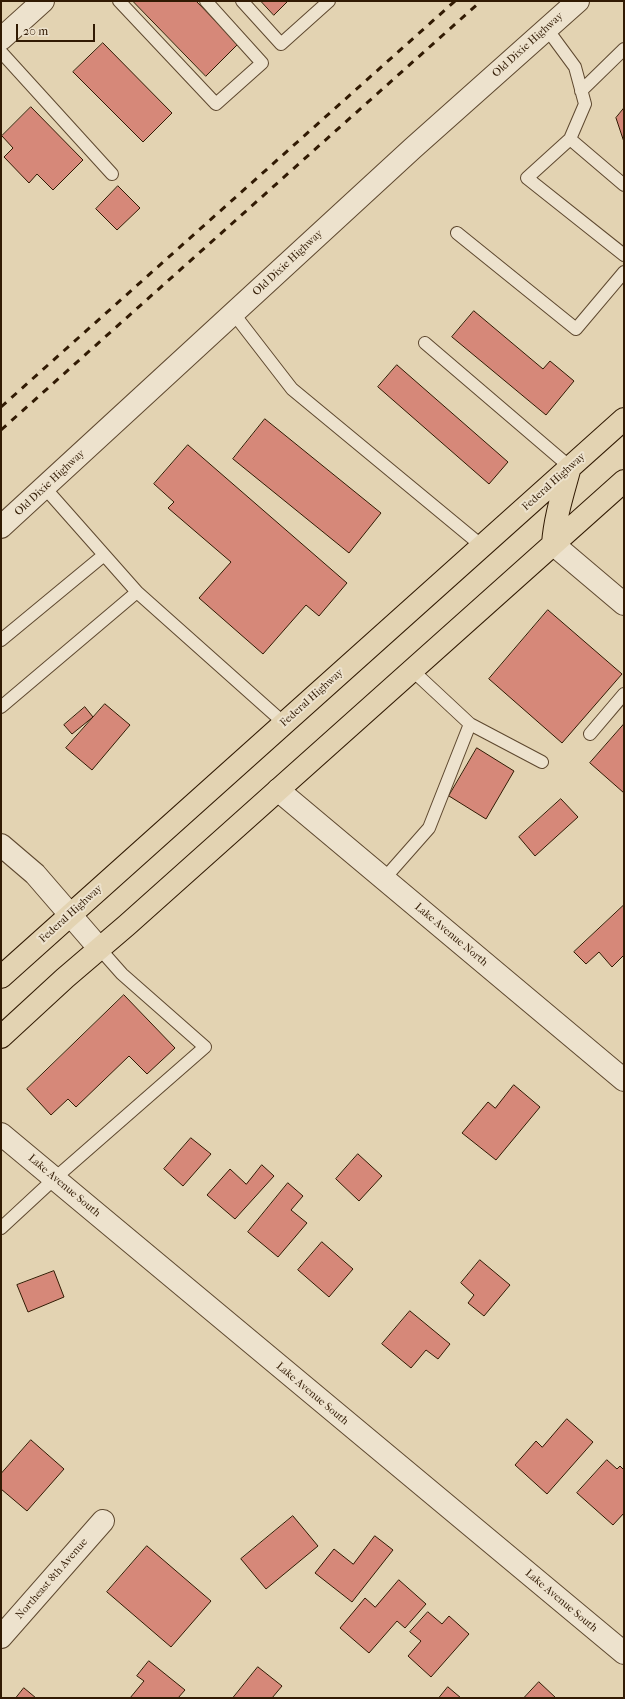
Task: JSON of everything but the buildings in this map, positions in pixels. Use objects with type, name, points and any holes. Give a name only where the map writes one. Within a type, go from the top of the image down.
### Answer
[{"type":"main road","name":"Federal Highway","points":[[1,977],[624,419]]},
{"type":"main road","points":[[553,544],[557,514],[570,467]]},
{"type":"main road","points":[[1,1037],[624,481]]},
{"type":"street","points":[[1,39],[43,1]]},
{"type":"street","name":"Old Dixie Highway","points":[[1,527],[413,148],[578,1]]},
{"type":"street","points":[[553,544],[624,604]]},
{"type":"street","name":"Lake Avenue North","points":[[278,790],[624,1080]]},
{"type":"street","points":[[1,845],[35,874],[99,948]]},
{"type":"street","name":"Lake Avenue South","points":[[1,1134],[624,1654]]},
{"type":"street","name":"Northeast 8th Avenue","points":[[1,1637],[103,1521]]},
{"type":"lane","points":[[119,1],[216,104],[262,63],[206,1]]},
{"type":"lane","points":[[242,1],[281,44],[329,1]]},
{"type":"lane","points":[[547,28],[575,67],[585,104],[570,139],[527,178],[624,255]]},
{"type":"lane","points":[[581,91],[624,49]]},
{"type":"lane","points":[[1,52],[112,174]]},
{"type":"lane","points":[[570,139],[624,185]]},
{"type":"lane","points":[[457,234],[576,329],[624,272]]},
{"type":"lane","points":[[234,314],[292,389],[482,546]]},
{"type":"lane","points":[[425,343],[570,467]]},
{"type":"lane","points":[[45,488],[137,592],[284,724]]},
{"type":"lane","points":[[1,640],[104,555]]},
{"type":"lane","points":[[1,707],[137,592]]},
{"type":"lane","points":[[412,670],[470,724],[542,762]]},
{"type":"lane","points":[[590,734],[624,694]]},
{"type":"lane","points":[[384,879],[429,828],[470,724]]},
{"type":"lane","points":[[1,1228],[54,1178],[205,1047],[122,974],[99,948]]},
{"type":"railway","points":[[1,407],[455,1]]},
{"type":"railway","points":[[1,430],[481,1]]}]
